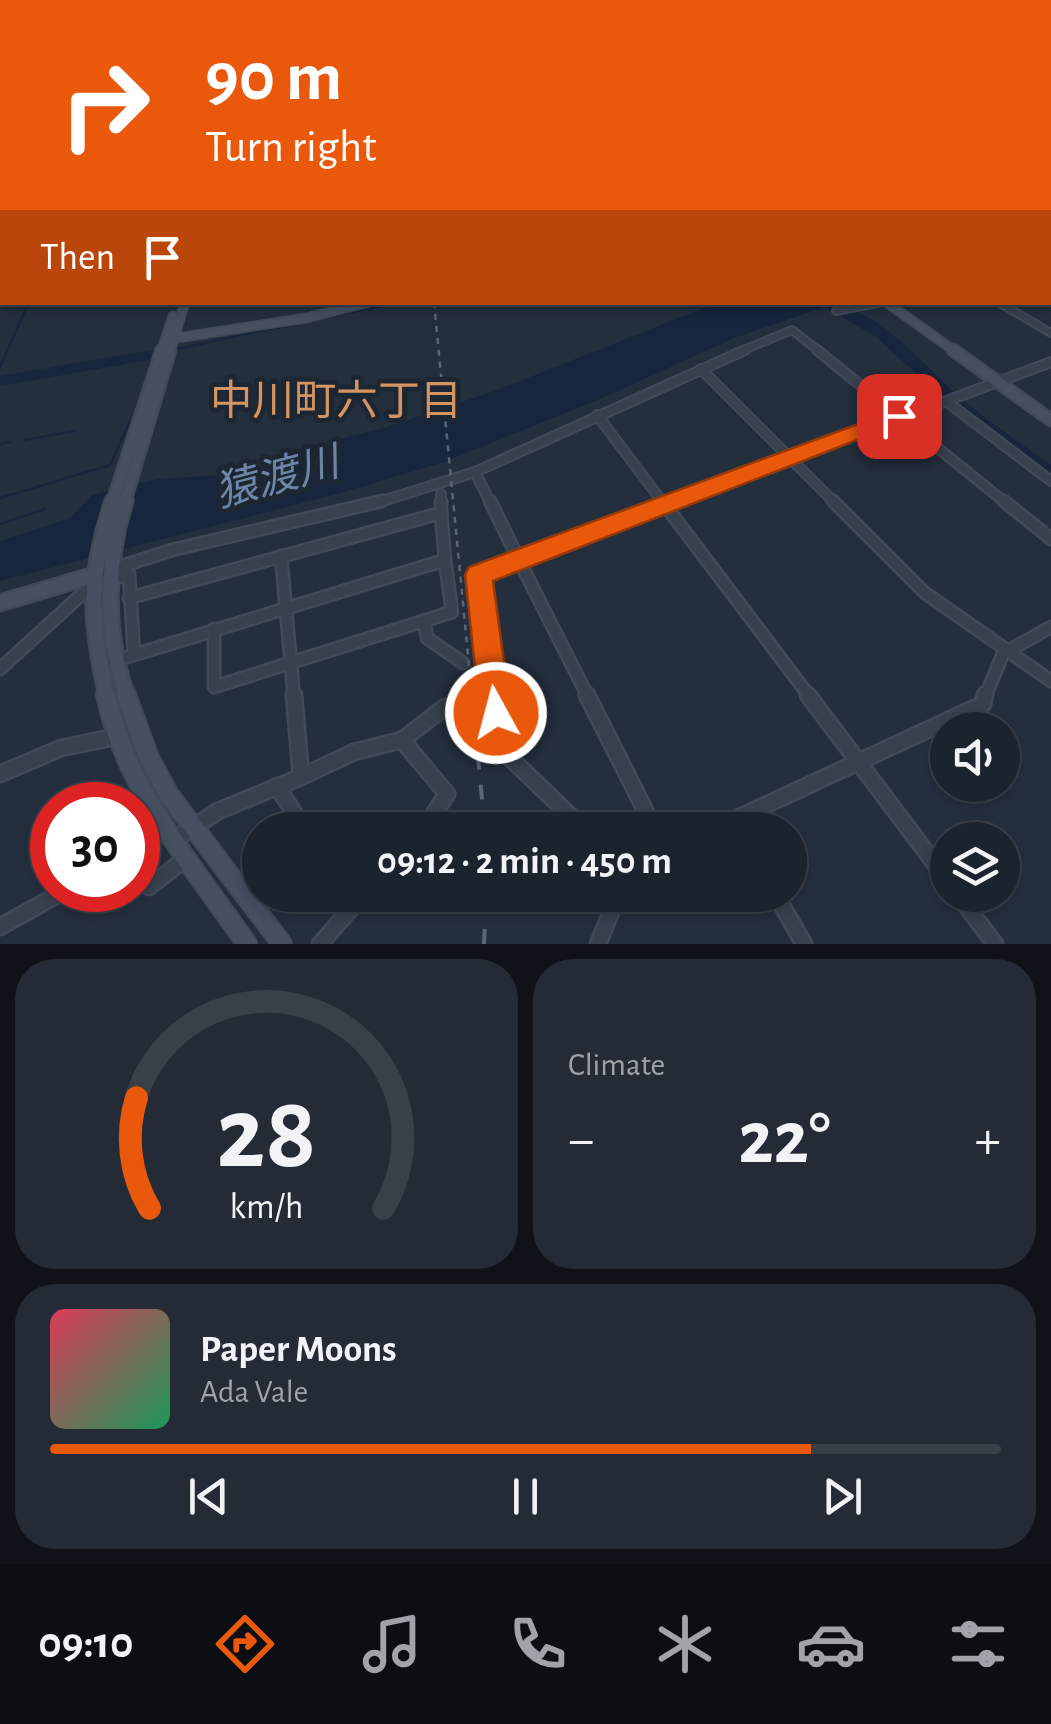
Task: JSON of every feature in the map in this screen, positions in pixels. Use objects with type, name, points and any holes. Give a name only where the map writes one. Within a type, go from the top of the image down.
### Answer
[{"type":"street","points":[[181,305],[119,474],[104,575],[98,667],[115,738],[138,788],[247,944]]},
{"type":"street","points":[[167,348],[357,305]]},
{"type":"street","points":[[836,311],[862,305]]},
{"type":"street","points":[[888,305],[1051,420]]},
{"type":"street","points":[[1003,305],[1051,333]]},
{"type":"street","points":[[0,603],[104,575],[180,548],[442,485],[792,330],[1051,539]]},
{"type":"street","points":[[167,348],[104,575],[114,660],[149,758],[190,827],[282,944]]},
{"type":"street","points":[[566,812],[500,748],[478,575],[1051,362]]},
{"type":"street","points":[[701,368],[925,593],[1051,681]]},
{"type":"street","points":[[950,400],[1051,481]]},
{"type":"street","points":[[596,415],[930,857]]},
{"type":"street","points":[[475,472],[646,812]]},
{"type":"street","points":[[214,629],[214,687],[452,612],[441,494]]},
{"type":"street","points":[[129,598],[441,512]]},
{"type":"street","points":[[281,556],[302,777]]},
{"type":"street","points":[[114,660],[446,560]]},
{"type":"street","points":[[0,669],[104,575],[129,574],[134,654]]},
{"type":"street","points":[[424,621],[427,638],[463,663]]},
{"type":"street","points":[[760,812],[858,760],[983,704],[994,660],[1004,649],[1051,627]]},
{"type":"street","points":[[172,841],[224,805],[238,804],[354,752],[402,740],[446,707],[460,714]]},
{"type":"street","points":[[0,774],[61,748],[115,738]]},
{"type":"street","points":[[402,740],[447,794],[435,812]]},
{"type":"street","points":[[277,786],[294,812]]},
{"type":"street","points":[[160,878],[185,859]]},
{"type":"street","points":[[0,927],[30,910]]},
{"type":"street","points":[[320,944],[347,912]]},
{"type":"street","points":[[598,944],[611,912]]},
{"type":"street","points":[[786,912],[804,944]]},
{"type":"street","points":[[970,912],[991,943]]},
{"type":"water","points":[[711,305],[830,305],[734,338],[598,400],[444,462],[337,494],[0,581],[0,541],[70,518],[92,495],[158,479],[267,472],[296,450],[384,428],[497,390]]},
{"type":"water","points":[[153,350],[149,360],[0,386],[0,376]]},
{"type":"waterway","points":[[0,367],[28,305]]},
{"type":"waterway","points":[[172,350],[386,305]]},
{"type":"waterway","name":"猿渡川","points":[[830,305],[881,334],[958,404],[1051,474]]},
{"type":"waterway","points":[[0,498],[110,465],[129,423]]},
{"type":"waterway","points":[[24,440],[75,431]]},
{"type":"waterway","points":[[0,444],[11,442]]},
{"type":"waterway","points":[[0,524],[45,509]]},
{"type":"railway","points":[[434,305],[472,697]]},
{"type":"railway","points":[[472,695],[483,812]]},
{"type":"railway","points":[[484,944],[485,912]]},
{"type":"district","name":"中川町六丁目","points":[[336,402]]},
{"type":"route","points":[[496,713],[478,575],[899,416]]}]
